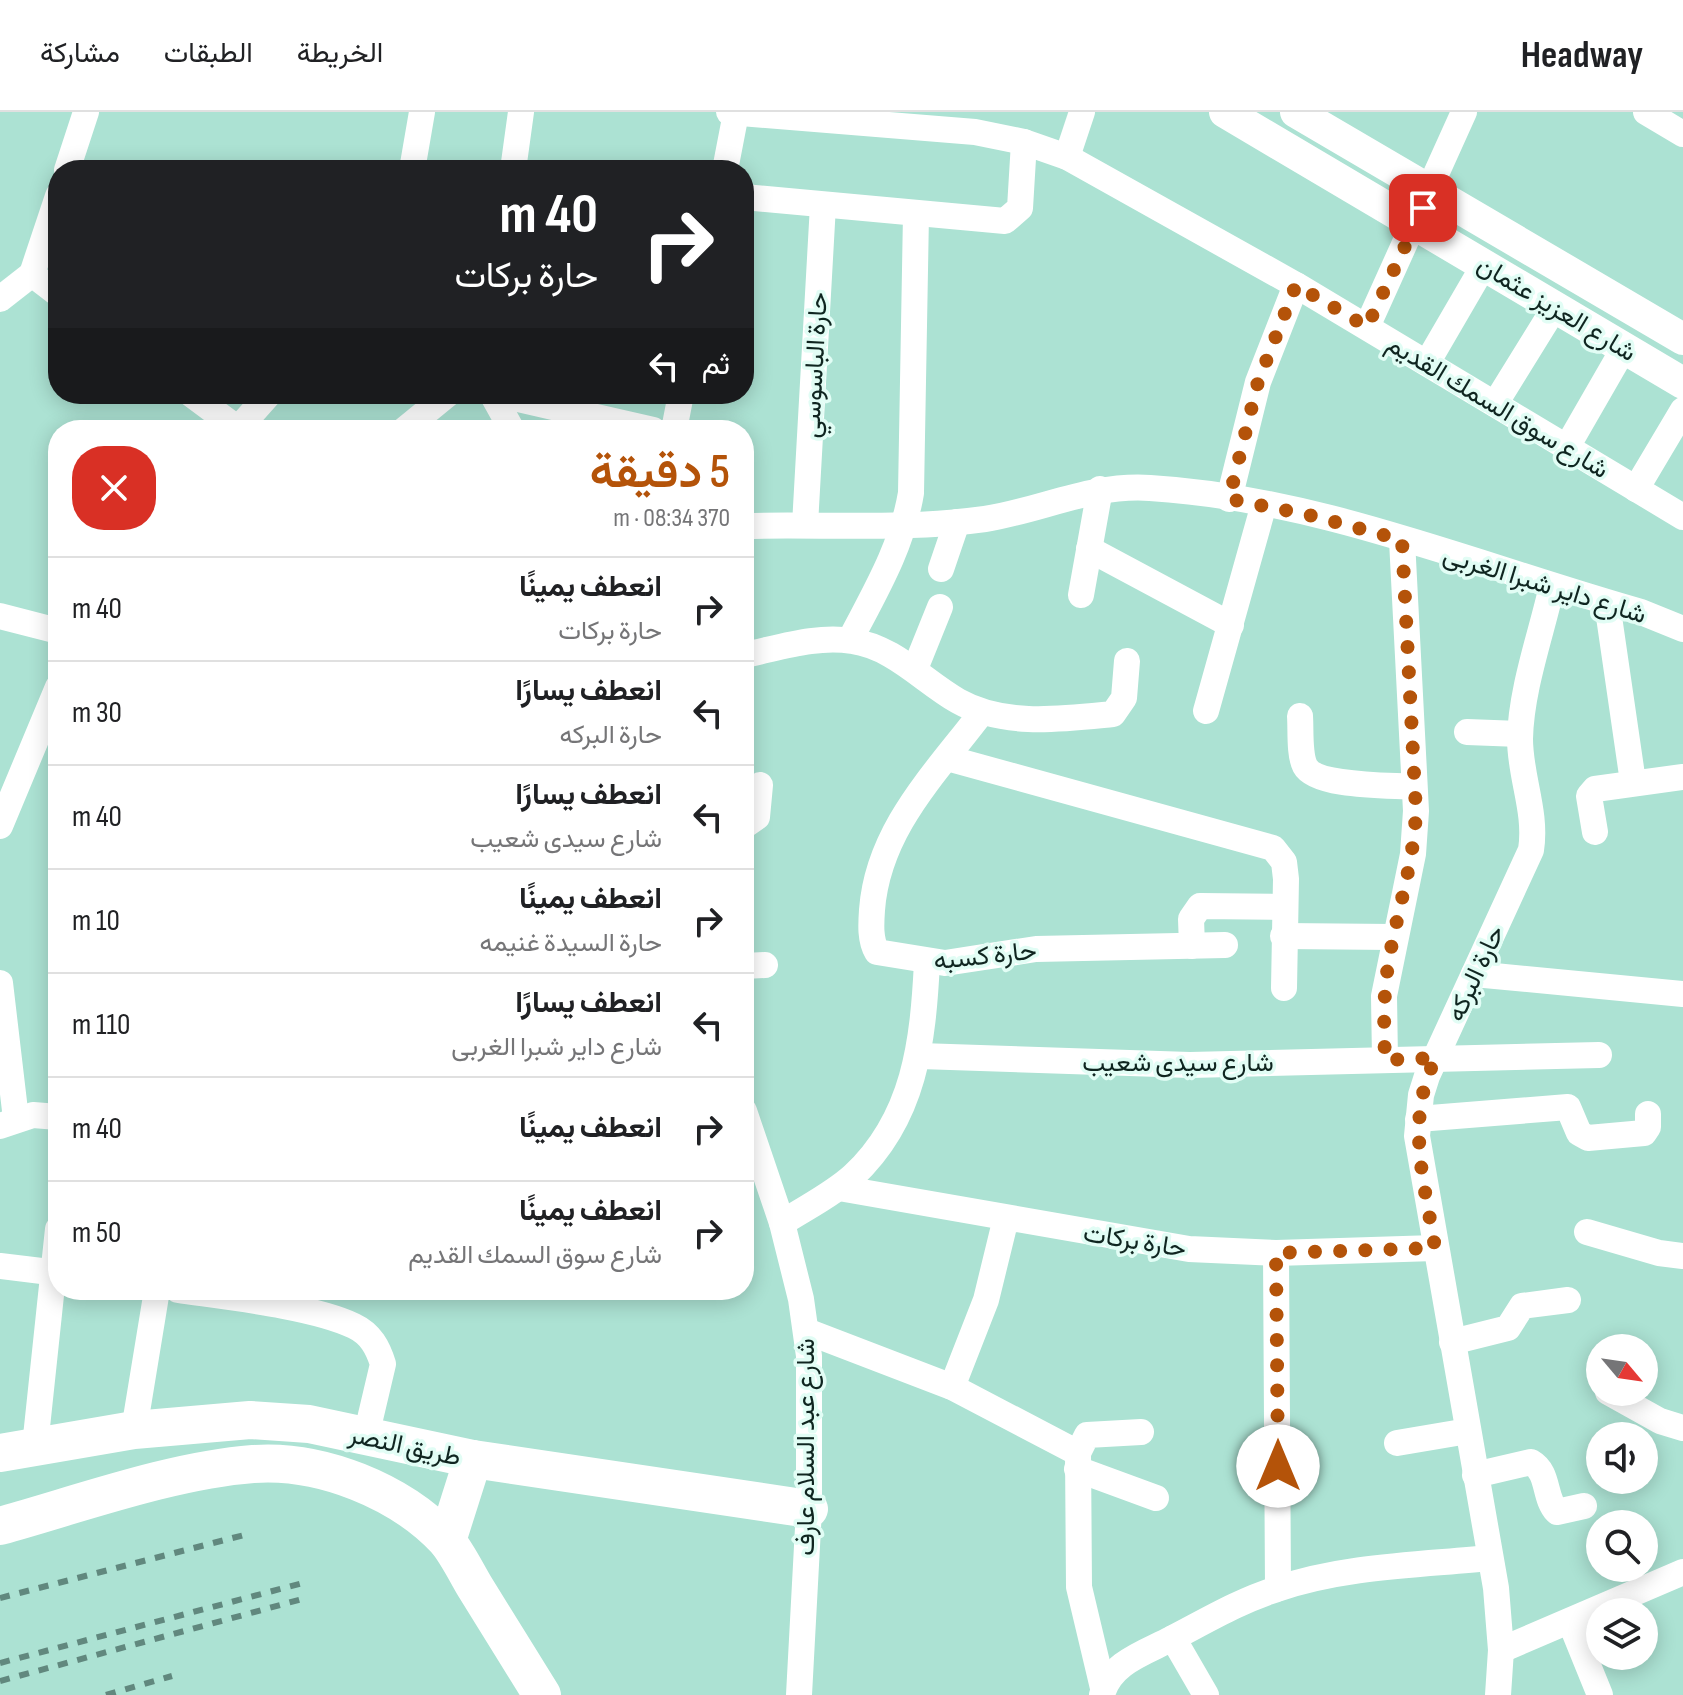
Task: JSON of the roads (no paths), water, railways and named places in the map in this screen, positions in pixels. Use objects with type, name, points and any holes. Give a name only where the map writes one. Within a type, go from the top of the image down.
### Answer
[{"type":"main road","name":"طريق النصر","points":[[18,1450],[134,1430],[250,1420],[309,1424],[473,1459],[809,1509]]},
{"type":"main road","points":[[447,1541],[473,1459]]},
{"type":"main road","name":"طريق النصر","points":[[0,1526],[215,1468],[257,1464],[299,1467],[340,1476],[403,1507],[447,1541],[542,1695]]},
{"type":"street","points":[[70,160],[86,112]]},
{"type":"street","points":[[414,160],[422,112]]},
{"type":"street","points":[[514,160],[521,112]]},
{"type":"street","name":"شارع سوق السمك القديم","points":[[729,112],[975,132],[1024,142],[1067,157],[1296,285],[1683,517]]},
{"type":"street","points":[[1067,157],[1082,112]]},
{"type":"street","name":"شارع العزيز عثمان","points":[[1225,112],[1683,383]]},
{"type":"street","name":"شارع العزيز عثمان","points":[[1296,112],[1683,339]]},
{"type":"street","points":[[1367,327],[1416,225],[1464,112]]},
{"type":"street","points":[[1646,112],[1683,134]]},
{"type":"street","points":[[727,160],[736,113]]},
{"type":"street","points":[[754,198],[995,221],[1014,216],[1022,199],[1024,142]]},
{"type":"street","name":"حارة الباسوسي","points":[[805,525],[823,205]]},
{"type":"street","points":[[850,640],[906,524],[911,493],[916,214]]},
{"type":"street","points":[[0,299],[32,274],[48,226]]},
{"type":"street","points":[[1427,363],[1484,265]]},
{"type":"street","points":[[32,274],[48,286]]},
{"type":"street","points":[[1229,499],[1258,382],[1296,285]]},
{"type":"street","points":[[1495,404],[1555,307]]},
{"type":"street","points":[[1567,447],[1624,348]]},
{"type":"street","points":[[204,404],[225,420]]},
{"type":"street","points":[[247,420],[260,404]]},
{"type":"street","points":[[416,420],[436,404]]},
{"type":"street","points":[[538,404],[609,420]]},
{"type":"street","points":[[1636,489],[1683,410]]},
{"type":"street","name":"شارع داير شبرا الغربى","points":[[754,526],[957,522],[1011,513],[1100,489],[1153,488],[1264,504],[1402,540],[1683,629]]},
{"type":"street","points":[[1081,595],[1100,489]]},
{"type":"street","points":[[1206,711],[1264,504]]},
{"type":"street","points":[[941,569],[957,522]]},
{"type":"street","points":[[1385,1060],[1384,996],[1393,937],[1413,854],[1414,787],[1402,540]]},
{"type":"street","points":[[1089,549],[1231,625]]},
{"type":"street","name":"حارة البركه","points":[[1498,1695],[1501,1650],[1490,1558],[1419,1155],[1418,1119],[1421,1095],[1436,1058],[1531,850],[1533,815],[1523,777],[1520,734],[1552,586]]},
{"type":"street","points":[[1607,603],[1633,782]]},
{"type":"street","points":[[915,669],[940,607]]},
{"type":"street","points":[[0,616],[48,628]]},
{"type":"street","points":[[754,653],[816,640],[850,640],[874,647],[915,669],[955,699],[982,712],[1017,719],[1113,714],[1121,708],[1124,698],[1127,661]]},
{"type":"street","points":[[0,826],[48,711]]},
{"type":"street","name":"حارة كسبه","points":[[982,712],[892,833],[878,873],[873,904],[872,937],[877,952],[927,962],[977,960],[1036,949],[1225,945]]},
{"type":"street","points":[[1300,716],[1304,765],[1311,773],[1330,781],[1414,787]]},
{"type":"street","points":[[1467,732],[1520,734]]},
{"type":"street","points":[[947,758],[1273,848],[1284,862],[1284,988]]},
{"type":"street","points":[[1595,832],[1589,796],[1595,789],[1683,777]]},
{"type":"street","points":[[754,819],[757,817],[760,785]]},
{"type":"street","points":[[1192,946],[1191,919],[1200,906],[1285,907]]},
{"type":"street","points":[[1283,936],[1393,937]]},
{"type":"street","points":[[782,1223],[839,1188],[869,1158],[888,1129],[920,1056],[927,962]]},
{"type":"street","points":[[1474,974],[1683,994]]},
{"type":"street","points":[[0,983],[8,1122],[33,1115],[48,1116]]},
{"type":"street","name":"شارع سيدى شعيب","points":[[920,1056],[1190,1065],[1599,1055]]},
{"type":"street","points":[[1418,1119],[1568,1107],[1574,1115],[1579,1133],[1588,1138],[1644,1133],[1648,1127],[1648,1114]]},
{"type":"street","name":"شارع عبد السلام عارف","points":[[754,1140],[782,1223],[806,1331],[810,1413],[809,1509],[799,1695]]},
{"type":"street","name":"حارة بركات","points":[[839,1188],[1189,1249],[1276,1253],[1435,1248]]},
{"type":"street","points":[[952,1387],[986,1300],[1006,1218]]},
{"type":"street","points":[[1587,1232],[1659,1253],[1683,1256]]},
{"type":"street","points":[[1276,1253],[1278,1588]]},
{"type":"street","points":[[0,1266],[48,1272]]},
{"type":"street","points":[[18,1450],[50,1300]]},
{"type":"street","points":[[134,1430],[155,1300]]},
{"type":"street","points":[[236,1300],[293,1310],[354,1326],[368,1335],[378,1348],[383,1364],[366,1436]]},
{"type":"street","points":[[1452,1342],[1508,1328],[1522,1306],[1568,1300]]},
{"type":"street","points":[[806,1331],[952,1387],[1077,1461],[1156,1498]]},
{"type":"street","points":[[1647,1406],[1683,1428]]},
{"type":"street","points":[[1397,1443],[1468,1431]]},
{"type":"street","points":[[1102,1692],[1079,1587],[1077,1461],[1087,1435],[1141,1432]]},
{"type":"street","points":[[1475,1475],[1531,1462],[1542,1472],[1553,1509],[1562,1512],[1584,1506]]},
{"type":"street","points":[[1102,1692],[1124,1663],[1239,1603],[1278,1588],[1339,1573],[1490,1558]]},
{"type":"street","points":[[1501,1650],[1683,1572]]},
{"type":"street","points":[[1570,1621],[1600,1695]]},
{"type":"street","points":[[1173,1638],[1206,1695]]},
{"type":"railway","points":[[0,1598],[248,1534]]},
{"type":"railway","points":[[0,1663],[303,1583]]},
{"type":"railway","points":[[0,1681],[306,1598]]},
{"type":"railway","points":[[106,1695],[172,1676]]}]
